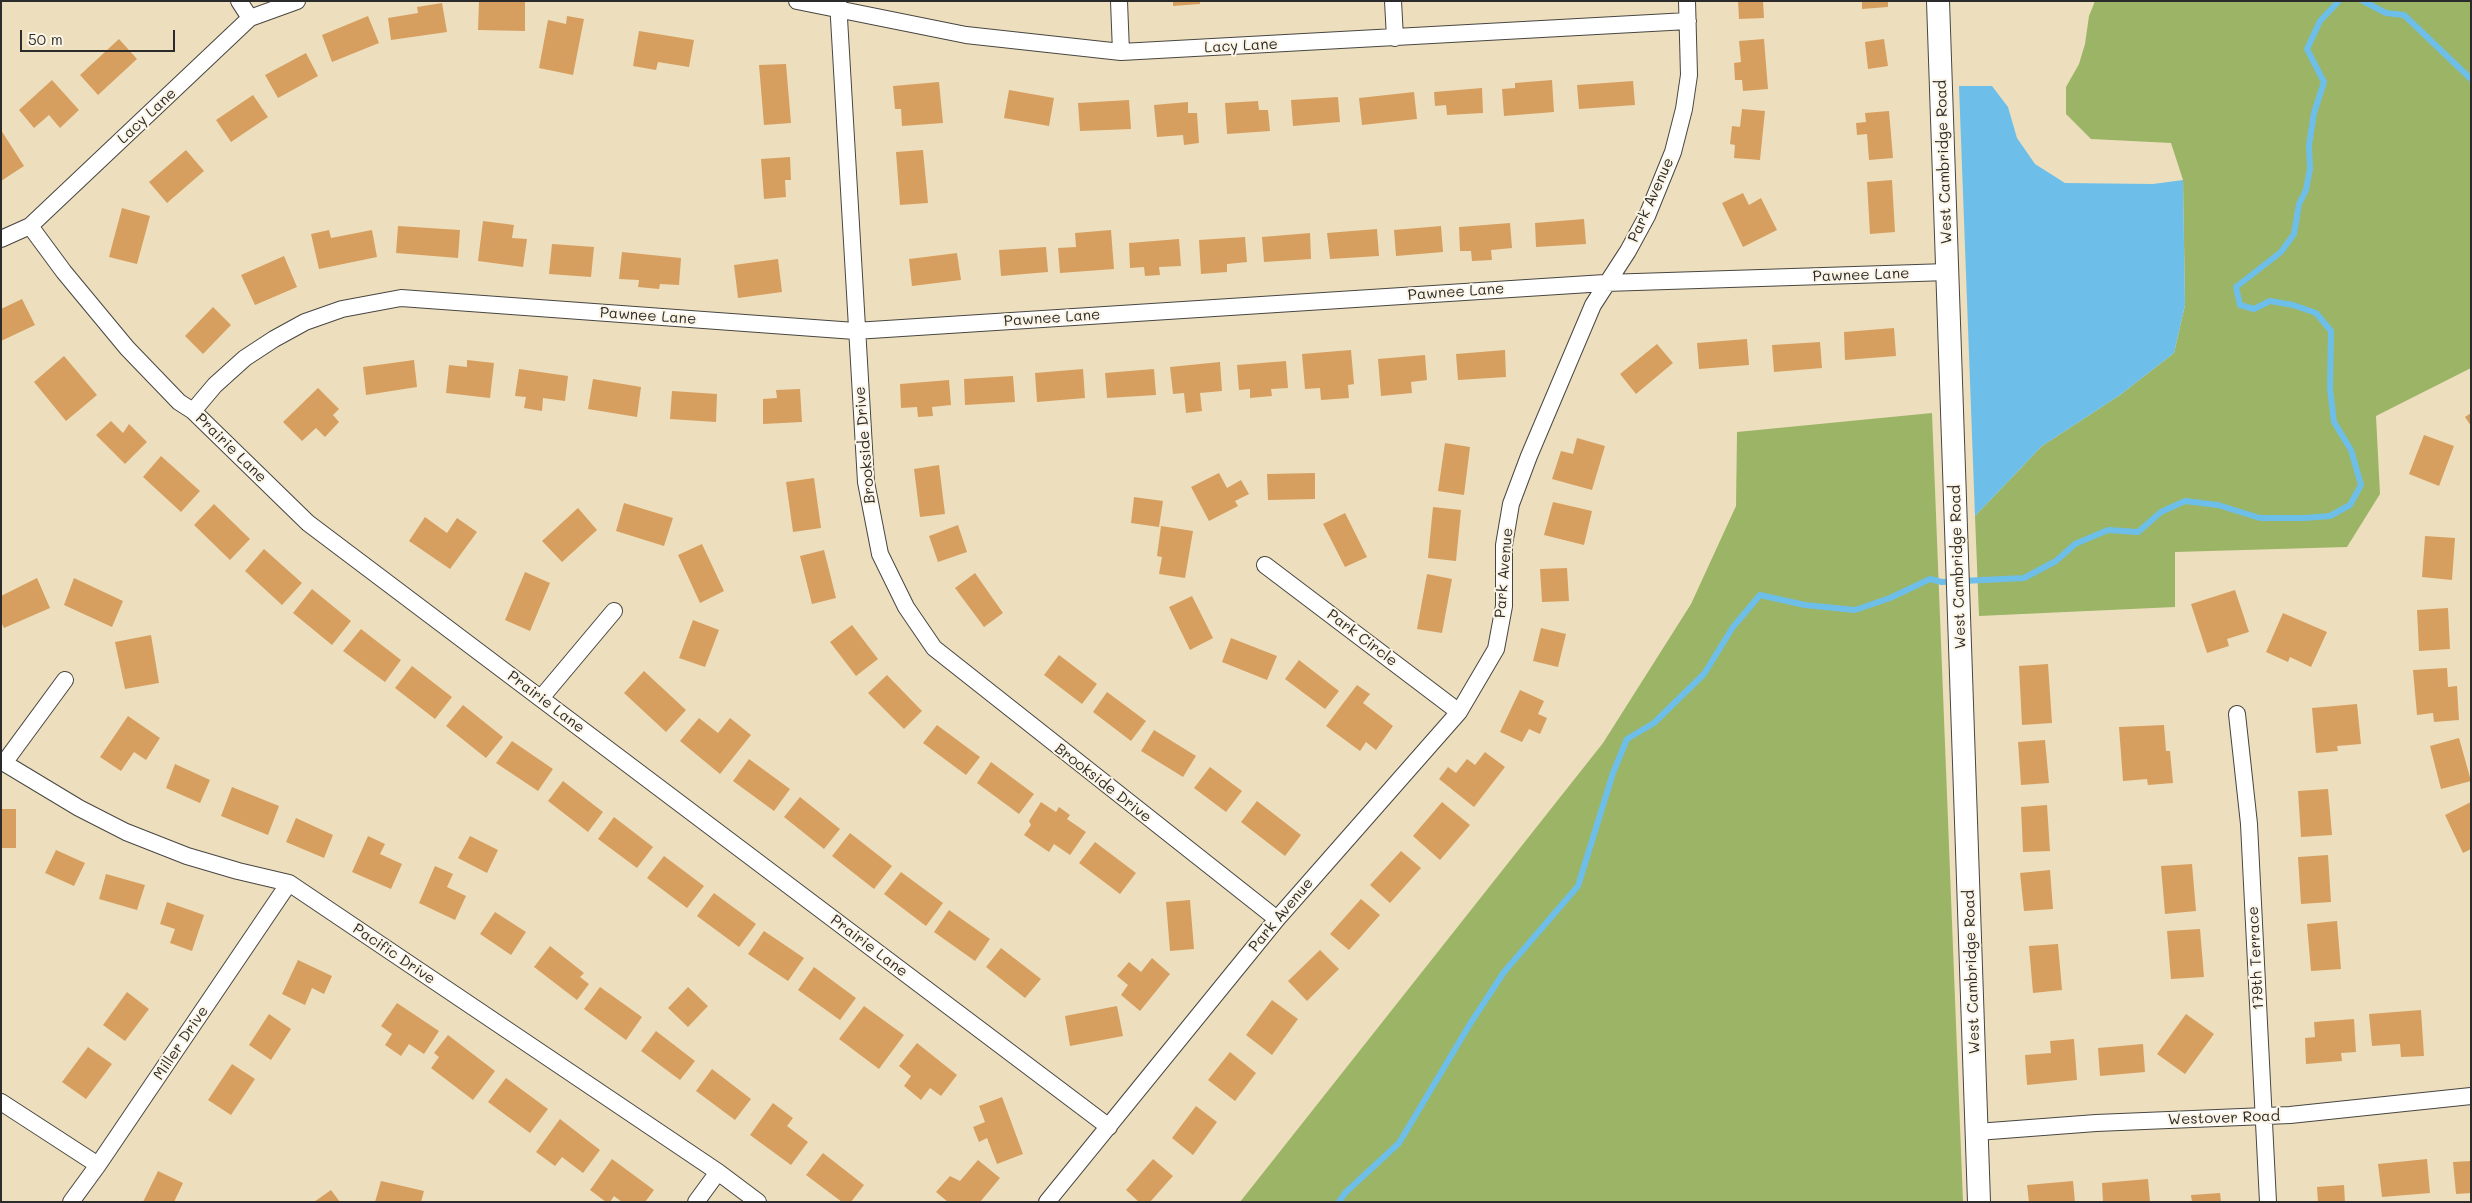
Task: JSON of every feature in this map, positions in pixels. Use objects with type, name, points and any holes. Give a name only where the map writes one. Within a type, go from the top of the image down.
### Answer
[{"type":"street","points":[[239,1],[250,18]]},
{"type":"street","name":"Lacy Lane","points":[[1,239],[30,226],[250,18],[296,1]]},
{"type":"street","name":"Lacy Lane","points":[[797,1],[838,6],[966,35],[1122,52],[1688,22]]},
{"type":"street","points":[[1119,1],[1122,52]]},
{"type":"street","points":[[1393,1],[1395,38]]},
{"type":"street","name":"Park Avenue","points":[[1047,1202],[1276,919],[1459,712],[1496,649],[1504,606],[1504,545],[1512,504],[1529,456],[1593,305],[1605,283],[1628,251],[1647,216],[1673,152],[1684,109],[1689,75],[1687,1]]},
{"type":"street","name":"West Cambridge Road","points":[[1938,1],[1979,1202]]},
{"type":"street","name":"Brookside Drive","points":[[838,6],[855,331],[866,482],[880,554],[906,607],[934,648],[1276,919]]},
{"type":"street","name":"Prairie Lane","points":[[30,226],[64,272],[127,348],[179,402],[193,411],[308,523],[1109,1127]]},
{"type":"street","name":"Pawnee Lane","points":[[193,411],[215,385],[245,358],[274,338],[304,322],[342,309],[381,300],[401,298],[855,331],[1605,283],[1948,272]]},
{"type":"street","name":"Park Circle","points":[[1265,565],[1459,712]]},
{"type":"street","points":[[541,698],[614,611]]},
{"type":"street","points":[[3,762],[65,680]]},
{"type":"street","name":"179th Terrace","points":[[2237,714],[2249,824],[2268,1202]]},
{"type":"street","name":"Pacific Drive","points":[[3,762],[79,808],[126,832],[188,856],[289,883],[718,1172],[758,1202]]},
{"type":"street","name":"Miller Drive","points":[[71,1202],[289,883]]},
{"type":"street","name":"Westover Road","points":[[1977,1132],[2096,1123],[2265,1116],[2471,1096]]},
{"type":"street","points":[[1,1102],[98,1165]]},
{"type":"street","points":[[696,1202],[718,1172]]},
{"type":"green space","points":[[2095,1],[2471,1],[2471,368],[2376,416],[2380,494],[2347,547],[2175,552],[2175,607],[1979,616],[1975,516],[2042,446],[2120,395],[2174,353],[2185,305],[2183,180],[2171,143],[2091,139],[2066,114],[2066,87],[2079,64],[2085,44],[2089,16]]},
{"type":"green space","points":[[1932,413],[1963,1202],[1240,1202],[1603,743],[1691,604],[1736,506],[1737,432]]},
{"type":"water","points":[[1959,86],[1992,86],[2008,107],[2017,138],[2035,164],[2065,183],[2153,184],[2183,180],[2185,305],[2174,353],[2120,395],[2042,446],[1975,516]]},
{"type":"building","points":[[479,1],[525,1],[525,31],[478,30]]},
{"type":"building","points":[[1173,1],[1200,1],[1200,4],[1173,6]]},
{"type":"building","points":[[1738,1],[1763,1],[1764,18],[1739,19]]},
{"type":"building","points":[[1862,1],[1888,1],[1888,7],[1862,9]]},
{"type":"building","points":[[442,3],[447,32],[391,40],[388,18],[418,13],[417,7]]},
{"type":"building","points":[[368,16],[379,43],[332,62],[322,35]]},
{"type":"building","points":[[567,16],[584,19],[573,75],[539,68],[548,20],[566,24]]},
{"type":"building","points":[[639,31],[694,40],[689,67],[658,62],[656,70],[633,66]]},
{"type":"building","points":[[119,39],[137,59],[98,95],[80,75]]},
{"type":"building","points":[[1764,39],[1768,89],[1743,91],[1742,80],[1735,80],[1734,63],[1741,62],[1739,41]]},
{"type":"building","points":[[1884,39],[1888,66],[1868,69],[1865,42]]},
{"type":"building","points":[[306,53],[318,76],[278,98],[265,75]]},
{"type":"building","points":[[786,64],[791,123],[764,125],[759,65]]},
{"type":"building","points":[[52,80],[79,110],[60,128],[49,115],[34,128],[19,110]]},
{"type":"building","points":[[1552,80],[1554,112],[1504,116],[1502,89],[1515,88],[1515,83]]},
{"type":"building","points":[[1633,81],[1635,105],[1579,109],[1577,85]]},
{"type":"building","points":[[939,82],[943,123],[902,126],[901,109],[895,109],[893,86]]},
{"type":"building","points":[[1482,88],[1483,113],[1447,115],[1446,105],[1435,106],[1434,92]]},
{"type":"building","points":[[1009,90],[1054,98],[1049,126],[1004,118]]},
{"type":"building","points":[[1414,92],[1417,119],[1362,125],[1359,98]]},
{"type":"building","points":[[253,95],[268,117],[231,142],[216,120]]},
{"type":"building","points":[[1338,97],[1340,122],[1293,126],[1291,100]]},
{"type":"building","points":[[1129,100],[1131,129],[1080,131],[1078,103]]},
{"type":"building","points":[[1258,101],[1259,110],[1268,110],[1270,131],[1227,134],[1225,103]]},
{"type":"building","points":[[1188,102],[1188,113],[1197,113],[1199,143],[1184,145],[1183,135],[1157,137],[1154,105]]},
{"type":"building","points":[[1742,109],[1765,111],[1760,160],[1734,158],[1735,145],[1730,144],[1732,126],[1740,127]]},
{"type":"building","points":[[1889,111],[1893,158],[1869,160],[1867,134],[1857,135],[1856,123],[1866,122],[1865,113]]},
{"type":"building","points":[[1,130],[24,166],[1,181]]},
{"type":"building","points":[[186,150],[204,171],[167,203],[149,182]]},
{"type":"building","points":[[923,150],[928,203],[900,205],[896,152]]},
{"type":"building","points":[[790,157],[791,180],[785,180],[786,197],[764,199],[761,159]]},
{"type":"building","points":[[1892,180],[1895,232],[1870,234],[1867,182]]},
{"type":"building","points":[[1743,193],[1749,205],[1761,198],[1777,230],[1743,247],[1722,203]]},
{"type":"building","points":[[122,208],[150,216],[137,264],[109,257]]},
{"type":"building","points":[[1584,219],[1586,244],[1536,247],[1535,223]]},
{"type":"building","points":[[483,221],[514,225],[512,238],[527,239],[523,267],[478,261]]},
{"type":"building","points":[[1510,223],[1512,248],[1491,250],[1492,260],[1472,261],[1471,251],[1460,251],[1459,227]]},
{"type":"building","points":[[398,226],[460,230],[458,258],[396,253]]},
{"type":"building","points":[[1441,226],[1443,252],[1396,256],[1394,230]]},
{"type":"building","points":[[1377,229],[1379,256],[1330,259],[1327,233]]},
{"type":"building","points":[[329,230],[331,238],[372,230],[377,257],[319,269],[311,234]]},
{"type":"building","points":[[1111,230],[1114,269],[1060,273],[1058,248],[1076,247],[1075,233]]},
{"type":"building","points":[[1310,233],[1311,259],[1264,262],[1262,237]]},
{"type":"building","points":[[1245,237],[1247,262],[1227,264],[1227,272],[1201,274],[1199,240]]},
{"type":"building","points":[[1179,239],[1181,266],[1159,267],[1160,275],[1145,276],[1144,267],[1130,268],[1129,243]]},
{"type":"building","points":[[552,244],[594,247],[591,277],[549,274]]},
{"type":"building","points":[[1046,247],[1048,272],[1001,276],[999,250]]},
{"type":"building","points":[[622,252],[681,258],[679,285],[660,284],[659,289],[638,287],[639,280],[619,279]]},
{"type":"building","points":[[957,253],[961,280],[912,286],[909,259]]},
{"type":"building","points":[[284,256],[297,287],[255,305],[241,275]]},
{"type":"building","points":[[778,259],[782,292],[738,298],[734,265]]},
{"type":"building","points":[[22,299],[35,325],[1,341],[1,309]]},
{"type":"building","points":[[213,307],[231,325],[203,354],[185,336]]},
{"type":"building","points":[[1894,328],[1896,356],[1845,360],[1844,332]]},
{"type":"building","points":[[1747,339],[1749,365],[1699,369],[1697,343]]},
{"type":"building","points":[[1820,342],[1822,368],[1774,372],[1772,345]]},
{"type":"building","points":[[1657,344],[1673,363],[1636,394],[1620,374]]},
{"type":"building","points":[[1351,350],[1354,384],[1348,385],[1349,398],[1321,400],[1320,388],[1305,389],[1302,354]]},
{"type":"building","points":[[1505,350],[1506,377],[1458,380],[1456,354]]},
{"type":"building","points":[[1425,355],[1427,380],[1411,382],[1412,393],[1381,396],[1378,359]]},
{"type":"building","points":[[64,356],[97,395],[66,421],[34,382]]},
{"type":"building","points":[[414,360],[417,387],[366,395],[363,367]]},
{"type":"building","points":[[467,360],[494,363],[490,398],[446,393],[449,365],[467,367]]},
{"type":"building","points":[[1286,361],[1288,388],[1271,389],[1272,396],[1250,398],[1250,389],[1239,390],[1237,365]]},
{"type":"building","points":[[1220,362],[1222,391],[1200,393],[1202,411],[1186,413],[1184,393],[1173,394],[1170,367]]},
{"type":"building","points":[[519,369],[568,376],[565,401],[543,398],[542,411],[524,408],[526,397],[515,396]]},
{"type":"building","points":[[1083,369],[1085,398],[1037,402],[1035,373]]},
{"type":"building","points":[[1154,369],[1156,395],[1107,398],[1105,373]]},
{"type":"building","points":[[1013,376],[1015,402],[965,405],[964,379]]},
{"type":"building","points":[[593,379],[641,387],[637,417],[588,409]]},
{"type":"building","points":[[949,380],[951,405],[932,407],[933,416],[918,417],[917,407],[901,408],[900,384]]},
{"type":"building","points":[[318,388],[339,409],[333,415],[339,422],[325,437],[316,428],[302,441],[283,422]]},
{"type":"building","points":[[800,389],[802,422],[763,424],[763,399],[777,398],[776,390]]},
{"type":"building","points":[[672,391],[717,394],[716,422],[670,419]]},
{"type":"building","points":[[2471,413],[2471,426],[2465,417]]},
{"type":"building","points":[[111,421],[123,433],[129,424],[147,442],[125,464],[96,435]]},
{"type":"building","points":[[2424,435],[2454,446],[2439,486],[2409,474]]},
{"type":"building","points":[[1577,438],[1605,446],[1592,490],[1552,479],[1561,451],[1573,454]]},
{"type":"building","points":[[1445,443],[1470,447],[1464,495],[1438,491]]},
{"type":"building","points":[[161,456],[200,491],[181,512],[143,477]]},
{"type":"building","points":[[939,465],[945,514],[920,517],[914,469]]},
{"type":"building","points":[[1219,473],[1227,488],[1241,480],[1249,494],[1235,501],[1238,506],[1209,521],[1191,487]]},
{"type":"building","points":[[1315,473],[1315,499],[1268,500],[1267,474]]},
{"type":"building","points":[[814,478],[821,528],[793,532],[786,482]]},
{"type":"building","points":[[1134,497],[1163,501],[1159,527],[1131,523]]},
{"type":"building","points":[[1553,502],[1592,511],[1584,545],[1544,535]]},
{"type":"building","points":[[624,503],[673,518],[664,546],[616,531]]},
{"type":"building","points":[[214,504],[250,539],[230,560],[194,525]]},
{"type":"building","points":[[1433,507],[1461,510],[1456,561],[1428,558]]},
{"type":"building","points":[[578,508],[597,530],[562,562],[542,541]]},
{"type":"building","points":[[1345,513],[1367,557],[1345,567],[1323,524]]},
{"type":"building","points":[[425,517],[447,533],[457,518],[477,532],[450,569],[409,541]]},
{"type":"building","points":[[958,525],[967,552],[938,562],[929,536]]},
{"type":"building","points":[[1161,526],[1193,531],[1185,578],[1159,574],[1162,557],[1157,556]]},
{"type":"building","points":[[2425,536],[2455,538],[2452,580],[2422,577]]},
{"type":"building","points":[[702,544],[724,591],[700,603],[678,555]]},
{"type":"building","points":[[264,549],[302,583],[282,605],[245,571]]},
{"type":"building","points":[[824,550],[836,598],[812,604],[800,556]]},
{"type":"building","points":[[1567,568],[1569,601],[1542,602],[1540,569]]},
{"type":"building","points":[[525,572],[550,583],[530,631],[505,620]]},
{"type":"building","points":[[975,573],[1003,613],[984,627],[955,588]]},
{"type":"building","points":[[1427,574],[1452,579],[1442,633],[1417,629]]},
{"type":"building","points":[[37,578],[50,608],[4,628],[1,622],[1,596]]},
{"type":"building","points":[[74,578],[123,601],[112,627],[64,605]]},
{"type":"building","points":[[312,589],[351,621],[332,645],[293,613]]},
{"type":"building","points":[[2235,590],[2249,632],[2227,639],[2229,646],[2207,653],[2191,604]]},
{"type":"building","points":[[1192,596],[1213,638],[1190,650],[1169,607]]},
{"type":"building","points":[[2448,608],[2450,649],[2419,651],[2417,610]]},
{"type":"building","points":[[2283,613],[2327,632],[2311,667],[2290,657],[2288,662],[2266,652]]},
{"type":"building","points":[[693,620],[719,630],[705,667],[679,658]]},
{"type":"building","points":[[852,625],[878,659],[856,676],[830,642]]},
{"type":"building","points":[[1541,628],[1566,634],[1558,667],[1533,661]]},
{"type":"building","points":[[361,629],[401,660],[385,682],[343,651]]},
{"type":"building","points":[[151,635],[159,683],[125,689],[115,642]]},
{"type":"building","points":[[1231,638],[1277,656],[1267,680],[1222,662]]},
{"type":"building","points":[[1059,655],[1097,684],[1082,704],[1044,675]]},
{"type":"building","points":[[1299,660],[1339,691],[1325,709],[1285,679]]},
{"type":"building","points":[[2048,664],[2052,723],[2022,725],[2019,666]]},
{"type":"building","points":[[412,666],[452,697],[435,719],[395,688]]},
{"type":"building","points":[[2447,668],[2448,687],[2457,686],[2459,720],[2434,722],[2433,713],[2417,715],[2413,670]]},
{"type":"building","points":[[644,671],[686,710],[666,732],[624,693]]},
{"type":"building","points":[[887,675],[922,711],[904,729],[868,693]]},
{"type":"building","points":[[1357,685],[1370,694],[1363,703],[1393,726],[1376,750],[1366,742],[1360,751],[1326,726]]},
{"type":"building","points":[[1520,690],[1544,701],[1538,714],[1547,718],[1540,734],[1529,729],[1522,742],[1500,732]]},
{"type":"building","points":[[1107,692],[1146,721],[1131,741],[1093,712]]},
{"type":"building","points":[[2357,704],[2361,744],[2337,746],[2338,751],[2316,753],[2312,708]]},
{"type":"building","points":[[463,705],[503,737],[486,758],[446,726]]},
{"type":"building","points":[[128,716],[160,738],[146,760],[134,752],[121,771],[100,757]]},
{"type":"building","points":[[699,718],[718,733],[730,718],[751,735],[720,774],[680,741]]},
{"type":"building","points":[[937,725],[980,757],[966,775],[923,743]]},
{"type":"building","points":[[2164,725],[2166,751],[2170,751],[2173,783],[2148,785],[2147,779],[2123,781],[2119,727]]},
{"type":"building","points":[[1154,730],[1196,756],[1183,777],[1141,751]]},
{"type":"building","points":[[2459,738],[2471,781],[2441,789],[2430,746]]},
{"type":"building","points":[[2045,740],[2049,783],[2021,785],[2018,742]]},
{"type":"building","points":[[512,741],[553,769],[538,791],[496,763]]},
{"type":"building","points":[[1485,752],[1505,767],[1474,807],[1439,779],[1448,767],[1456,773],[1467,759],[1475,765]]},
{"type":"building","points":[[749,759],[790,789],[774,811],[733,781]]},
{"type":"building","points":[[991,762],[1034,794],[1019,814],[977,783]]},
{"type":"building","points":[[175,764],[210,780],[200,803],[166,788]]},
{"type":"building","points":[[1210,767],[1242,791],[1226,812],[1194,788]]},
{"type":"building","points":[[563,781],[603,812],[588,832],[548,801]]},
{"type":"building","points":[[232,787],[279,806],[268,835],[221,816]]},
{"type":"building","points":[[2328,789],[2332,835],[2301,837],[2298,791]]},
{"type":"building","points":[[800,797],[840,829],[824,849],[784,817]]},
{"type":"building","points":[[1257,801],[1301,835],[1285,856],[1241,822]]},
{"type":"building","points":[[1041,802],[1056,812],[1059,807],[1070,815],[1067,819],[1086,832],[1070,855],[1054,844],[1049,852],[1024,835],[1031,825],[1029,821]]},
{"type":"building","points":[[1442,802],[1470,825],[1440,860],[1413,836]]},
{"type":"building","points":[[2471,802],[2471,849],[2463,853],[2445,815]]},
{"type":"building","points":[[2047,805],[2050,851],[2023,852],[2021,807]]},
{"type":"building","points":[[1,809],[16,809],[16,848],[1,848]]},
{"type":"building","points":[[614,817],[653,847],[637,868],[598,839]]},
{"type":"building","points":[[296,818],[333,835],[324,858],[286,842]]},
{"type":"building","points":[[850,833],[892,866],[874,889],[832,856]]},
{"type":"building","points":[[368,836],[385,844],[380,854],[402,864],[391,889],[352,872]]},
{"type":"building","points":[[470,836],[498,850],[487,873],[458,858]]},
{"type":"building","points":[[1095,842],[1136,873],[1120,894],[1079,863]]},
{"type":"building","points":[[56,850],[85,863],[74,886],[45,873]]},
{"type":"building","points":[[1401,851],[1421,868],[1390,903],[1370,885]]},
{"type":"building","points":[[2328,855],[2331,902],[2301,904],[2298,857]]},
{"type":"building","points":[[664,856],[704,886],[687,908],[647,878]]},
{"type":"building","points":[[2192,864],[2196,911],[2165,914],[2161,866]]},
{"type":"building","points":[[435,866],[453,874],[447,887],[466,896],[455,920],[419,903]]},
{"type":"building","points":[[2050,870],[2053,909],[2024,911],[2020,873]]},
{"type":"building","points":[[901,872],[943,903],[926,926],[884,894]]},
{"type":"building","points":[[106,874],[145,885],[137,910],[99,899]]},
{"type":"building","points":[[714,893],[756,924],[739,947],[697,916]]},
{"type":"building","points":[[1361,899],[1380,915],[1349,950],[1330,934]]},
{"type":"building","points":[[1190,900],[1194,949],[1170,951],[1166,902]]},
{"type":"building","points":[[167,902],[204,915],[192,951],[170,943],[175,929],[160,924]]},
{"type":"building","points":[[949,910],[990,939],[975,961],[934,932]]},
{"type":"building","points":[[495,912],[526,932],[511,955],[480,934]]},
{"type":"building","points":[[2337,921],[2341,969],[2311,971],[2307,924]]},
{"type":"building","points":[[2200,929],[2204,977],[2171,979],[2167,931]]},
{"type":"building","points":[[764,931],[804,958],[788,981],[748,954]]},
{"type":"building","points":[[2058,944],[2062,990],[2033,993],[2029,946]]},
{"type":"building","points":[[550,946],[584,973],[580,977],[589,984],[577,1000],[534,967]]},
{"type":"building","points":[[1001,948],[1041,979],[1025,998],[986,967]]},
{"type":"building","points":[[1320,950],[1339,969],[1307,1001],[1288,981]]},
{"type":"building","points":[[1152,958],[1170,974],[1140,1011],[1121,995],[1128,985],[1117,976],[1129,962],[1141,972]]},
{"type":"building","points":[[298,960],[332,976],[324,994],[312,988],[305,1005],[282,994]]},
{"type":"building","points":[[814,967],[856,998],[840,1020],[798,990]]},
{"type":"building","points":[[600,987],[642,1017],[626,1040],[584,1009]]},
{"type":"building","points":[[688,987],[708,1006],[688,1027],[668,1008]]},
{"type":"building","points":[[127,992],[149,1009],[125,1041],[103,1025]]},
{"type":"building","points":[[1272,1000],[1298,1019],[1272,1055],[1246,1035]]},
{"type":"building","points":[[397,1003],[439,1031],[424,1054],[409,1044],[401,1056],[385,1045],[392,1034],[381,1026]]},
{"type":"building","points":[[864,1006],[904,1035],[879,1069],[839,1039]]},
{"type":"building","points":[[1117,1006],[1123,1036],[1070,1046],[1065,1016]]},
{"type":"building","points":[[2421,1010],[2424,1056],[2401,1057],[2400,1044],[2372,1046],[2369,1014]]},
{"type":"building","points":[[269,1014],[291,1029],[271,1060],[249,1045]]},
{"type":"building","points":[[2186,1014],[2214,1034],[2185,1074],[2157,1054]]},
{"type":"building","points":[[2354,1019],[2356,1052],[2341,1053],[2342,1061],[2306,1064],[2305,1038],[2315,1037],[2314,1022]]},
{"type":"building","points":[[656,1031],[695,1061],[680,1080],[641,1051]]},
{"type":"building","points":[[448,1035],[495,1071],[473,1100],[431,1068],[439,1057],[434,1053]]},
{"type":"building","points":[[2074,1039],[2077,1080],[2027,1085],[2025,1055],[2051,1053],[2050,1041]]},
{"type":"building","points":[[917,1043],[957,1075],[941,1096],[930,1088],[921,1100],[904,1086],[911,1076],[899,1066]]},
{"type":"building","points":[[2143,1044],[2145,1072],[2100,1076],[2098,1048]]},
{"type":"building","points":[[88,1047],[112,1064],[86,1099],[62,1082]]},
{"type":"building","points":[[1230,1052],[1256,1073],[1235,1101],[1208,1080]]},
{"type":"building","points":[[232,1064],[255,1079],[231,1115],[208,1100]]},
{"type":"building","points":[[712,1069],[751,1099],[735,1120],[696,1091]]},
{"type":"building","points":[[506,1078],[548,1109],[530,1133],[488,1102]]},
{"type":"building","points":[[1002,1097],[1023,1154],[997,1164],[987,1138],[979,1142],[973,1127],[985,1122],[979,1106]]},
{"type":"building","points":[[773,1103],[793,1118],[787,1126],[808,1142],[791,1165],[750,1135]]},
{"type":"building","points":[[1196,1106],[1217,1122],[1193,1155],[1172,1138]]},
{"type":"building","points":[[560,1119],[600,1150],[583,1173],[562,1157],[555,1166],[536,1152]]},
{"type":"building","points":[[823,1153],[864,1185],[851,1202],[842,1202],[806,1175]]},
{"type":"building","points":[[612,1159],[654,1190],[645,1202],[622,1202],[614,1196],[610,1202],[606,1202],[590,1190]]},
{"type":"building","points":[[1153,1159],[1173,1176],[1150,1202],[1139,1202],[1126,1190]]},
{"type":"building","points":[[2427,1159],[2430,1193],[2382,1197],[2378,1164]]},
{"type":"building","points":[[978,1160],[1000,1178],[980,1202],[948,1202],[936,1192],[950,1176],[960,1181]]},
{"type":"building","points":[[2471,1161],[2471,1193],[2456,1194],[2453,1162]]},
{"type":"building","points":[[158,1171],[183,1183],[174,1202],[143,1202]]},
{"type":"building","points":[[2148,1179],[2150,1202],[2103,1202],[2102,1183]]},
{"type":"building","points":[[381,1181],[424,1191],[421,1202],[375,1202]]},
{"type":"building","points":[[2073,1181],[2075,1202],[2029,1202],[2027,1185]]},
{"type":"building","points":[[2344,1185],[2345,1202],[2318,1202],[2317,1187]]},
{"type":"building","points":[[331,1190],[340,1202],[314,1202]]},
{"type":"building","points":[[2220,1193],[2221,1202],[2192,1202],[2191,1195]]},
{"type":"waterway","points":[[1339,1202],[1345,1193],[1399,1143],[1470,1024],[1504,972],[1578,886],[1613,773],[1627,739],[1654,723],[1704,674],[1733,627],[1760,595],[1805,605],[1855,610],[1890,598],[1930,579],[1942,582],[2024,578],[2056,561],[2075,544],[2108,530],[2138,532],[2161,512],[2185,501],[2218,505],[2260,518],[2330,516],[2350,505],[2361,485],[2351,450],[2334,422],[2330,389],[2331,331],[2316,313],[2293,305],[2270,301],[2254,309],[2240,305],[2236,287],[2281,252],[2294,234],[2299,204],[2306,190],[2310,169],[2309,145],[2314,113],[2324,82],[2307,49],[2320,21],[2339,1]]},
{"type":"waterway","points":[[2363,1],[2386,13],[2404,15],[2471,79]]}]
